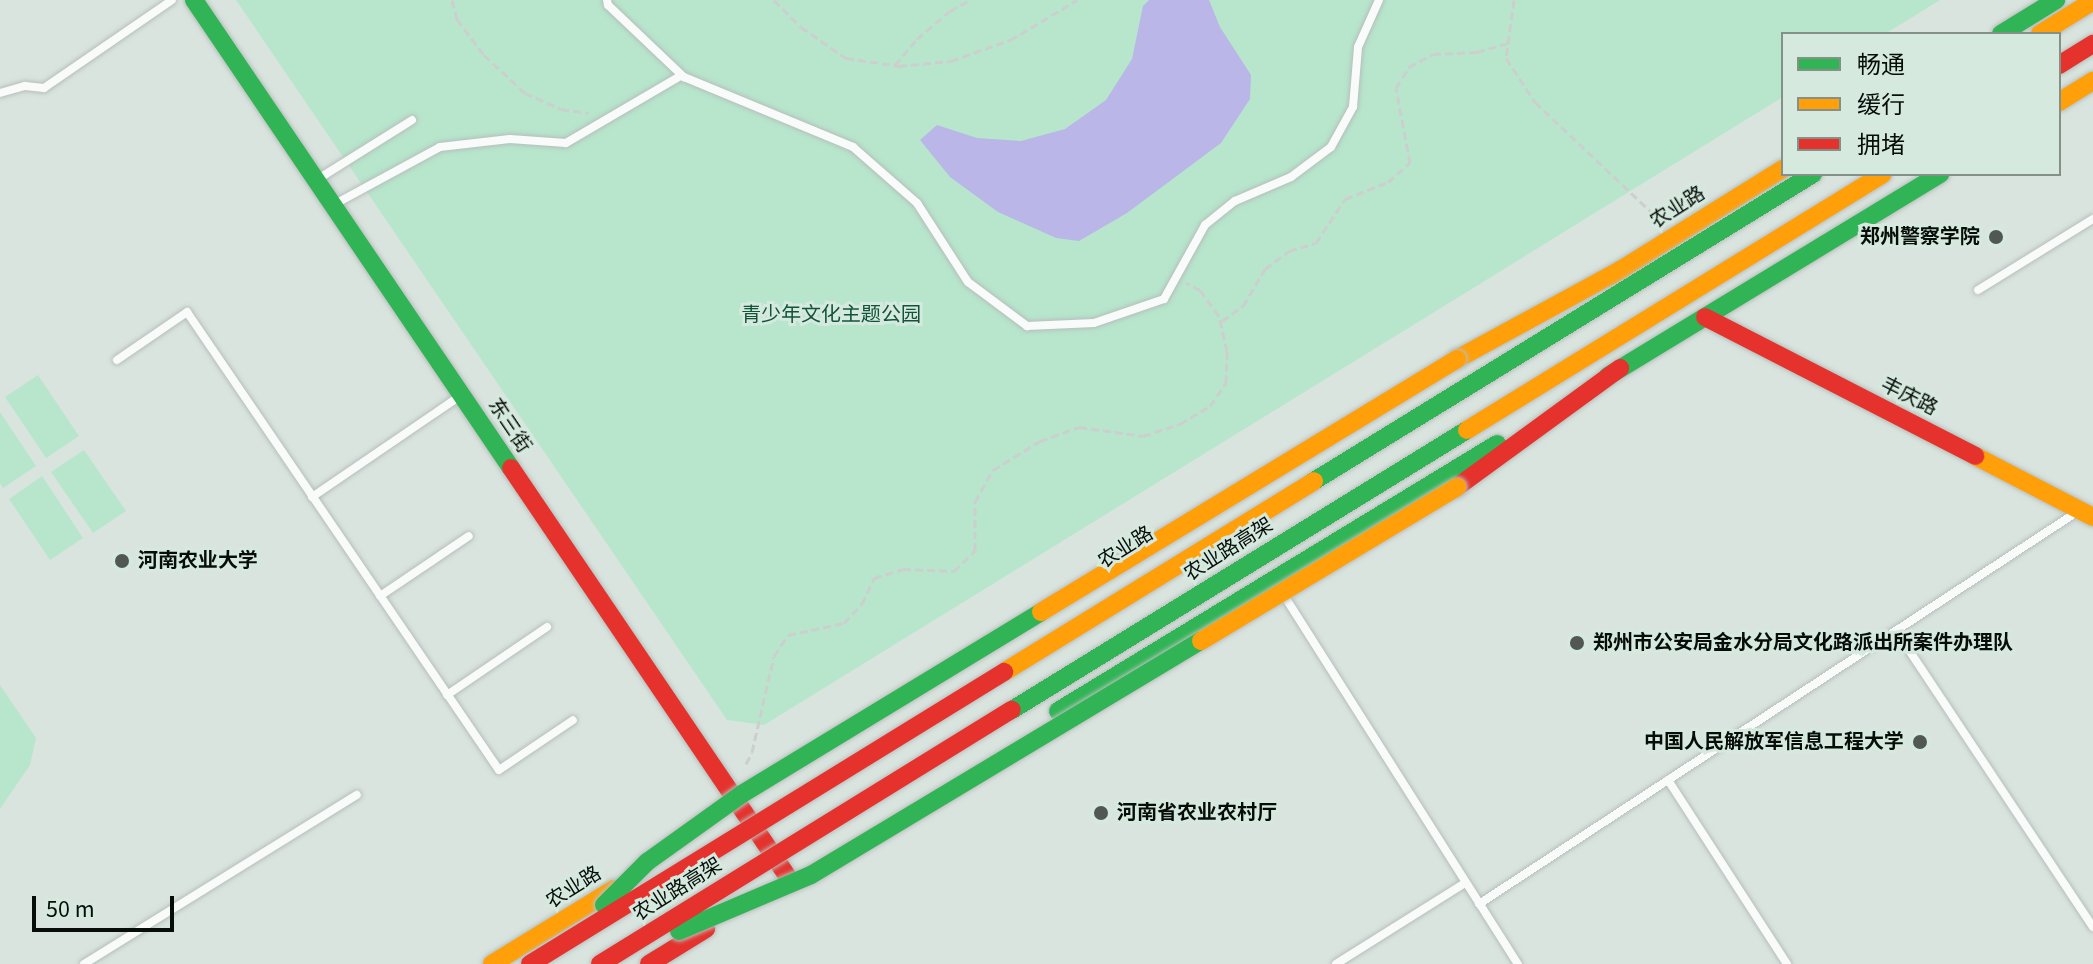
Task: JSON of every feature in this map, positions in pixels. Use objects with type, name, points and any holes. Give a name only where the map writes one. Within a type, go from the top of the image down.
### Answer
[{"type":"main road","name":"东三街","points":[[194,0],[788,877]]},
{"type":"main road","points":[[2004,32],[2056,0]]},
{"type":"main road","points":[[2043,32],[2093,1]]},
{"type":"main road","points":[[2061,64],[2093,44]]},
{"type":"main road","points":[[2061,101],[2093,81]]},
{"type":"main road","name":"农业路","points":[[492,964],[1781,170]]},
{"type":"main road","name":"农业路高架","points":[[530,964],[1810,176]]},
{"type":"main road","name":"农业路高架","points":[[605,960],[1880,176]]},
{"type":"main road","points":[[649,964],[1937,176]]},
{"type":"main road","points":[[568,940],[647,862],[742,794],[1457,359],[1624,268]]},
{"type":"main road","name":"丰庆路","points":[[1705,317],[2086,513]]},
{"type":"main road","points":[[605,960],[811,875],[1457,487],[1620,368]]},
{"type":"lane","points":[[0,93],[25,86],[44,88],[172,0]]},
{"type":"lane","points":[[607,0],[608,5],[684,77],[853,147],[917,203],[968,282],[1027,326],[1094,323],[1164,299],[1205,225],[1235,201],[1291,177],[1331,147],[1353,107],[1358,47],[1379,0]]},
{"type":"lane","points":[[333,205],[440,147],[510,139],[566,143],[680,76]]},
{"type":"lane","points":[[316,180],[412,120]]},
{"type":"lane","points":[[1978,290],[2093,219]]},
{"type":"lane","points":[[117,360],[187,312],[499,770],[573,720]]},
{"type":"lane","points":[[312,497],[462,395]]},
{"type":"lane","points":[[1479,904],[2086,513]]},
{"type":"lane","points":[[380,596],[469,536]]},
{"type":"lane","points":[[1274,579],[1518,964]]},
{"type":"lane","points":[[447,695],[547,627]]},
{"type":"lane","points":[[1897,632],[2093,927]]},
{"type":"lane","points":[[1668,780],[1787,964]]},
{"type":"lane","points":[[84,964],[357,795]]},
{"type":"lane","points":[[1336,964],[1465,883]]},
{"type":"path","points":[[452,0],[457,19],[484,55],[525,93],[561,109],[613,116]]},
{"type":"path","points":[[774,0],[801,27],[846,58],[895,65],[951,61],[1010,40],[1077,0]]},
{"type":"path","points":[[895,65],[939,20],[970,0]]},
{"type":"path","points":[[1514,0],[1506,58],[1535,102],[1676,235]]},
{"type":"path","points":[[1221,321],[1243,306],[1265,269],[1289,251],[1316,243],[1345,199],[1388,182],[1410,163],[1396,88],[1409,67],[1433,54],[1477,52],[1508,43]]},
{"type":"path","points":[[731,792],[752,752],[774,656],[788,635],[844,623],[862,604],[874,578],[903,569],[954,571],[975,551],[975,502],[993,470],[1040,441],[1079,427],[1143,436],[1180,424],[1210,406],[1226,383],[1227,351],[1221,321],[1200,290],[1176,277]]},
{"type":"green space","name":"青少年文化主题公园","points":[[236,0],[1940,0],[1888,32],[1781,32],[1781,98],[764,725],[727,720]]},
{"type":"green space","points":[[38,375],[79,436],[46,458],[5,397]]},
{"type":"green space","points":[[0,412],[36,466],[3,488],[0,483]]},
{"type":"green space","points":[[84,450],[126,511],[93,533],[51,472]]},
{"type":"green space","points":[[42,476],[83,538],[50,560],[9,499]]},
{"type":"green space","points":[[0,685],[36,738],[30,765],[0,809]]},
{"type":"shaded area","points":[[1149,0],[1209,0],[1220,27],[1251,75],[1250,99],[1221,143],[1127,213],[1079,241],[1056,238],[998,212],[950,177],[920,140],[937,125],[977,138],[1021,141],[1065,129],[1106,100],[1132,59],[1143,6]]},
{"type":"traffic: fast","points":[[194,0],[511,468]]},
{"type":"traffic: fast","points":[[2004,32],[2056,0]]},
{"type":"traffic: fast","points":[[1314,481],[1810,176]]},
{"type":"traffic: fast","points":[[1608,376],[1937,176]]},
{"type":"traffic: fast","points":[[1012,710],[1467,430]]},
{"type":"traffic: fast","points":[[1058,711],[1497,444]]},
{"type":"traffic: fast","points":[[604,905],[647,862],[742,794],[1041,612]]},
{"type":"traffic: fast","points":[[679,931],[811,875],[1201,641]]},
{"type":"traffic: slow","points":[[2043,32],[2093,1]]},
{"type":"traffic: slow","points":[[2061,101],[2093,81]]},
{"type":"traffic: slow","points":[[1611,276],[1781,170]]},
{"type":"traffic: slow","points":[[1467,430],[1880,176]]},
{"type":"traffic: slow","points":[[1457,359],[1624,268]]},
{"type":"traffic: slow","points":[[1041,612],[1457,359]]},
{"type":"traffic: slow","points":[[1975,456],[2093,517]]},
{"type":"traffic: slow","points":[[1004,672],[1314,481]]},
{"type":"traffic: slow","points":[[1201,641],[1457,487]]},
{"type":"traffic: slow","points":[[492,964],[614,889]]},
{"type":"traffic: jam","points":[[2061,64],[2093,44]]},
{"type":"traffic: jam","points":[[1705,317],[1975,456]]},
{"type":"traffic: jam","points":[[1457,487],[1620,368]]},
{"type":"traffic: jam","points":[[511,468],[788,877]]},
{"type":"traffic: jam","points":[[530,964],[1004,672]]},
{"type":"traffic: jam","points":[[600,964],[1012,710]]},
{"type":"traffic: jam","points":[[649,964],[706,929]]},
{"type":"place","name":"郑州警察学院","points":[[1996,237]]},
{"type":"place","name":"河南农业大学","points":[[122,561]]},
{"type":"place","name":"郑州市公安局金水分局文化路派出所案件办理队","points":[[1577,643]]},
{"type":"place","name":"中国人民解放军信息工程大学","points":[[1920,742]]},
{"type":"place","name":"河南省农业农村厅","points":[[1101,813]]}]
